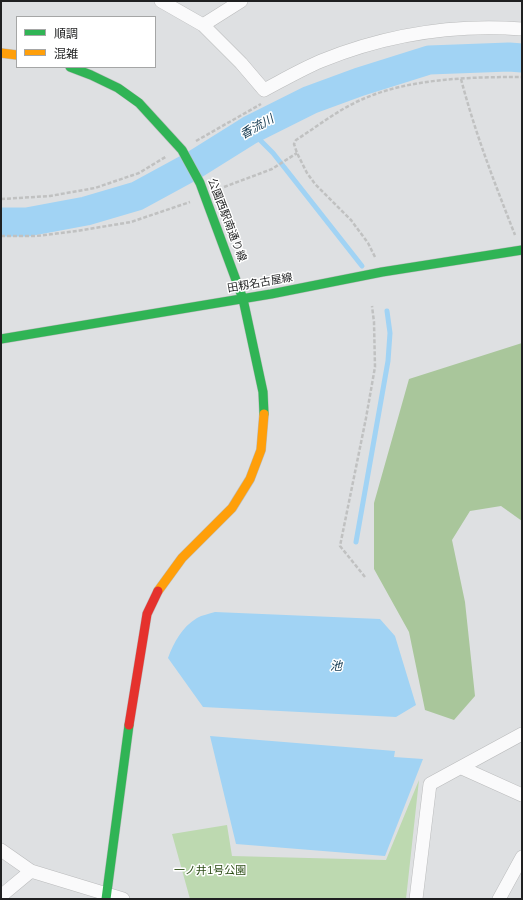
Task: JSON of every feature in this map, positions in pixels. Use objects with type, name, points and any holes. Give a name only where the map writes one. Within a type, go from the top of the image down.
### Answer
[{"type":"street","points":[[161,1],[203,25],[242,62],[264,90],[321,62],[352,50],[389,40],[428,32],[469,27],[522,29]]},
{"type":"street","points":[[203,25],[241,1]]},
{"type":"street","points":[[1,52],[16,55]]},
{"type":"street","name":"公園西駅南通り線","points":[[73,68],[118,88],[139,103],[182,150],[200,182],[243,299],[263,392],[264,422],[262,450],[250,479],[232,508],[182,558],[167,577],[156,594],[147,614],[128,731],[106,897]]},
{"type":"street","name":"田籾名古屋線","points":[[1,339],[243,299],[382,272],[520,250]]},
{"type":"street","points":[[416,899],[430,784],[462,768],[522,734]]},
{"type":"street","points":[[462,768],[522,795]]},
{"type":"street","points":[[1,850],[30,870],[106,897],[118,896],[123,899]]},
{"type":"street","points":[[499,899],[522,857]]},
{"type":"street","points":[[1,896],[30,870]]},
{"type":"path","points":[[382,272],[368,243],[351,220],[315,184],[307,173],[294,144],[296,140],[348,106],[364,98],[387,90],[461,79],[522,77]]},
{"type":"path","points":[[461,79],[476,132],[520,250]]},
{"type":"path","points":[[196,141],[263,103]]},
{"type":"path","points":[[224,187],[272,170],[297,153]]},
{"type":"path","points":[[1,199],[50,196],[95,188],[139,173],[167,156]]},
{"type":"path","points":[[1,236],[36,236],[131,222],[194,201]]},
{"type":"path","points":[[365,578],[340,546],[375,367],[374,322],[372,306]]},
{"type":"green space","points":[[522,343],[522,521],[501,506],[470,511],[452,540],[465,602],[475,696],[454,720],[425,710],[409,632],[374,569],[374,503],[409,379]]},
{"type":"green space","name":"一ノ井1号公園","points":[[419,780],[406,899],[190,899],[172,834],[227,825],[232,856],[386,860]]},
{"type":"water","name":"池","points":[[215,612],[380,619],[395,636],[416,705],[396,717],[203,707],[168,658],[173,646],[187,626],[199,617]]},
{"type":"water","points":[[210,736],[395,751],[394,757],[423,759],[385,856],[236,844]]},
{"type":"waterway","name":"香流川","points":[[1,222],[27,222],[86,211],[137,196],[194,165],[250,130],[310,100],[359,82],[429,60],[509,57],[522,58]]},
{"type":"waterway","points":[[250,130],[273,153],[362,266]]},
{"type":"waterway","points":[[356,542],[388,361],[390,333],[387,311]]},
{"type":"traffic: fast","points":[[73,68],[118,88],[139,103],[182,150],[200,183],[243,299],[263,392],[264,414]]},
{"type":"traffic: fast","points":[[1,339],[271,294],[382,272],[522,250]]},
{"type":"traffic: fast","points":[[106,899],[129,725]]},
{"type":"traffic: slow","points":[[1,53],[16,55]]},
{"type":"traffic: slow","points":[[158,591],[182,558],[232,508],[250,479],[261,450],[264,414]]},
{"type":"traffic: jam","points":[[129,725],[147,614],[158,591]]}]
